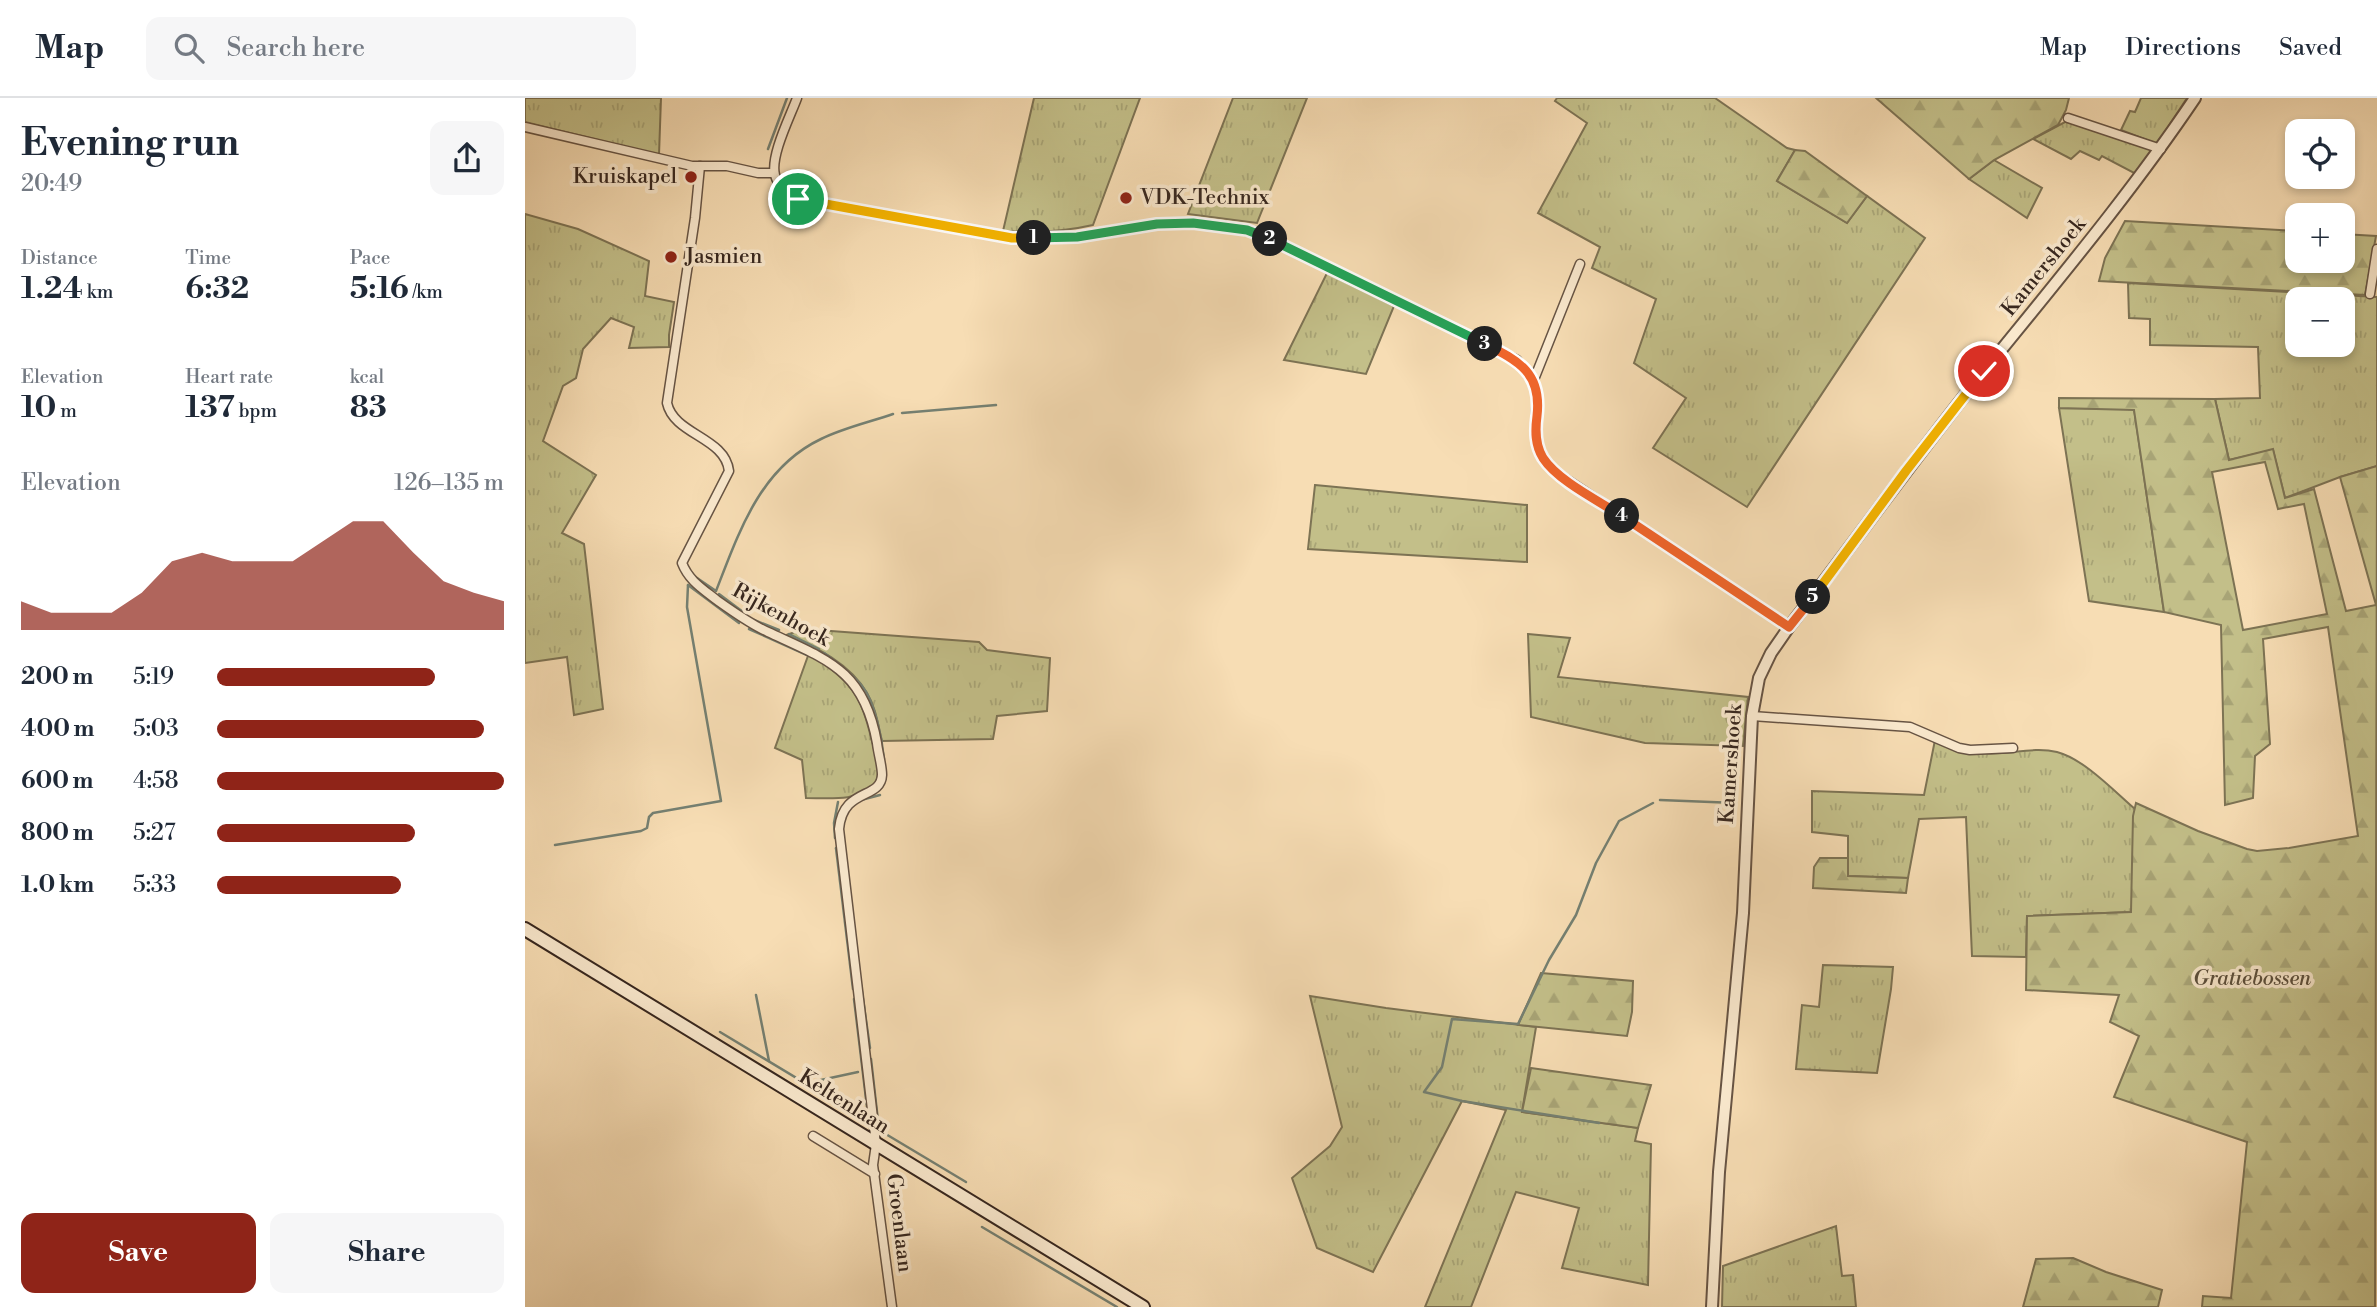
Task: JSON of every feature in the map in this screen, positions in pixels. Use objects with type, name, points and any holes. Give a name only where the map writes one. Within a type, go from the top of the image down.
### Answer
[{"type":"main road","name":"Keltenlaan","points":[[525,929],[1143,1307]]},
{"type":"street","points":[[796,98],[776,157],[774,173],[783,189],[798,199],[1012,238],[1077,237],[1157,224],[1181,223],[1247,230],[1425,313],[1517,360],[1533,382],[1538,397],[1535,433],[1538,446],[1543,458],[1554,471],[1789,627]]},
{"type":"street","name":"Kamershoek","points":[[1712,1307],[1720,1159],[1742,916],[1752,716],[1759,678],[1771,653],[1789,627],[1921,451],[2063,276],[2161,149],[2196,98]]},
{"type":"street","points":[[2068,118],[2161,149]]},
{"type":"street","points":[[525,127],[653,159],[774,173]]},
{"type":"street","name":"Rijkenhoek","points":[[700,166],[695,218],[667,402],[674,419],[719,451],[728,462],[729,471],[682,563],[687,575],[695,583],[737,614],[832,664],[858,689],[868,707],[882,776],[879,785],[872,791],[850,801],[840,819],[839,829],[876,1144]]},
{"type":"street","points":[[2370,294],[2377,249]]},
{"type":"street","points":[[1533,382],[1580,264]]},
{"type":"street","points":[[1752,716],[1910,727],[1959,748],[2013,748]]},
{"type":"street","points":[[813,1136],[876,1174]]},
{"type":"street","name":"Groenlaan","points":[[876,1144],[873,1165],[892,1307]]},
{"type":"green space","points":[[525,98],[661,98],[659,155],[525,122]]},
{"type":"green space","points":[[1034,98],[1140,98],[1093,225],[1048,231],[1003,231]]},
{"type":"green space","points":[[1233,98],[1307,98],[1257,223],[1188,214]]},
{"type":"green space","points":[[1557,98],[1715,98],[1787,148],[1795,150],[1777,181],[1847,223],[1867,196],[1925,238],[1747,507],[1653,448],[1686,398],[1634,363],[1656,299],[1592,268],[1600,247],[1538,213],[1587,123],[1555,101]]},
{"type":"green space","points":[[1876,98],[2069,98],[2058,125],[1994,160],[1969,179]]},
{"type":"green space","points":[[2141,98],[2187,98],[2157,144],[2121,130],[2130,111],[2135,112]]},
{"type":"green space","points":[[2071,121],[2155,149],[2136,174],[2102,156],[2099,160],[2080,151],[2071,159],[2033,139]]},
{"type":"green space","points":[[1795,150],[1805,151],[1867,196],[1847,223],[1777,181]]},
{"type":"green space","points":[[1994,160],[2042,188],[2027,218],[1969,179]]},
{"type":"green space","points":[[525,214],[578,229],[649,261],[645,296],[674,302],[669,347],[629,348],[634,327],[611,318],[583,349],[576,378],[563,386],[543,441],[596,475],[562,533],[584,544],[603,709],[574,715],[567,657],[525,663]]},
{"type":"green space","points":[[2125,221],[2285,230],[2285,273],[2355,273],[2355,235],[2376,236],[2365,295],[2355,294],[2355,287],[2285,287],[2285,291],[2099,281],[2105,258]]},
{"type":"green space","points":[[1327,273],[1394,306],[1366,374],[1284,360]]},
{"type":"green space","points":[[2128,283],[2285,292],[2285,357],[2355,357],[2355,296],[2377,297],[2377,466],[2285,498],[2273,450],[2229,460],[2215,399],[2260,398],[2258,347],[2150,345],[2150,319],[2129,318]]},
{"type":"green space","name":"Gratiebossen","points":[[2059,398],[2215,399],[2229,460],[2273,449],[2285,498],[2314,489],[2346,611],[2376,605],[2340,477],[2377,466],[2375,1307],[2202,1307],[2203,1296],[2231,1298],[2247,1142],[2114,1097],[2139,1036],[2110,1022],[2119,995],[2026,990],[2027,916],[2131,912],[2133,816],[2136,803],[2198,831],[2257,851],[2358,836],[2328,627],[2263,639],[2270,744],[2255,756],[2253,798],[2225,805],[2221,625],[2164,612],[2134,410],[2059,408]],"holes":[[[2265,462],[2278,509],[2304,504],[2327,614],[2243,630],[2212,472]]]},
{"type":"green space","points":[[2059,408],[2134,409],[2164,612],[2089,601]]},
{"type":"green space","points":[[1315,485],[1527,505],[1527,562],[1308,549]]},
{"type":"green space","points":[[804,629],[979,642],[987,650],[1050,658],[1047,711],[997,716],[993,739],[882,741],[870,699],[852,673],[821,651],[786,635]]},
{"type":"green space","points":[[1528,634],[1570,638],[1558,677],[1748,697],[1743,746],[1645,743],[1531,717]]},
{"type":"green space","points":[[809,653],[848,685],[866,718],[878,774],[874,785],[851,797],[806,798],[802,760],[775,748]]},
{"type":"green space","points":[[1935,740],[1982,753],[2038,750],[2057,752],[2078,761],[2108,785],[2135,809],[2132,912],[2027,916],[2026,957],[1972,956],[1966,817],[1919,819],[1908,878],[1848,876],[1848,836],[1812,832],[1812,791],[1924,795]]},
{"type":"green space","points":[[1820,858],[1848,858],[1848,876],[1908,878],[1906,893],[1813,888],[1814,867]]},
{"type":"green space","points":[[1823,965],[1893,967],[1877,1073],[1796,1069],[1802,1005],[1819,1007]]},
{"type":"green space","points":[[1541,973],[1633,981],[1632,1012],[1627,1036],[1518,1025]]},
{"type":"green space","points":[[1310,996],[1536,1027],[1522,1112],[1638,1128],[1635,1141],[1651,1144],[1648,1285],[1562,1268],[1579,1208],[1516,1192],[1471,1307],[1425,1307],[1506,1110],[1462,1101],[1373,1272],[1317,1248],[1292,1178],[1330,1146],[1342,1127]]},
{"type":"green space","points":[[1531,1068],[1651,1085],[1638,1128],[1522,1112]]},
{"type":"green space","points":[[1836,1226],[1842,1276],[1853,1275],[1856,1307],[1722,1307],[1723,1266]]},
{"type":"green space","points":[[2073,1258],[2162,1290],[2158,1307],[2023,1307],[2036,1259]]},
{"type":"waterway","points":[[768,149],[787,98]]},
{"type":"waterway","points":[[902,413],[996,405]]},
{"type":"waterway","points":[[695,579],[716,591],[754,504],[767,484],[800,451],[829,435],[893,414]]},
{"type":"waterway","points":[[688,585],[739,623]]},
{"type":"waterway","points":[[555,845],[641,831],[647,828],[649,817],[653,813],[721,801],[687,607],[688,585]]},
{"type":"waterway","points":[[719,594],[747,615]]},
{"type":"waterway","points":[[754,620],[779,630]]},
{"type":"waterway","points":[[749,629],[807,655]]},
{"type":"waterway","points":[[789,634],[819,649]]},
{"type":"waterway","points":[[824,653],[853,677],[867,693],[877,721],[884,759]]},
{"type":"waterway","points":[[861,800],[880,795]]},
{"type":"waterway","points":[[1660,800],[1736,803]]},
{"type":"waterway","points":[[835,838],[834,823],[838,802]]},
{"type":"waterway","points":[[1599,1123],[1462,1101],[1424,1092],[1442,1067],[1452,1019],[1518,1024],[1549,960],[1576,915],[1596,863],[1619,821],[1653,803]]},
{"type":"waterway","points":[[836,848],[853,989]]},
{"type":"waterway","points":[[861,985],[870,1048]]},
{"type":"waterway","points":[[756,995],[769,1061]]},
{"type":"waterway","points":[[854,999],[867,1107]]},
{"type":"waterway","points":[[720,1032],[868,1121]]},
{"type":"waterway","points":[[871,1059],[879,1130],[966,1182]]},
{"type":"waterway","points":[[807,1083],[858,1072]]},
{"type":"waterway","points":[[982,1227],[1117,1307]]},
{"type":"place","name":"Kruiskapel","points":[[691,177]]},
{"type":"place","name":"VDK-Technix","points":[[1126,198]]},
{"type":"place","name":"Jasmien","points":[[671,257]]},
{"type":"route","points":[[798,199],[1012,238],[1077,237],[1157,224],[1193,223],[1225,226],[1259,234],[1517,360],[1533,382],[1538,397],[1535,433],[1538,446],[1543,458],[1554,471],[1789,627],[1984,371]]}]
